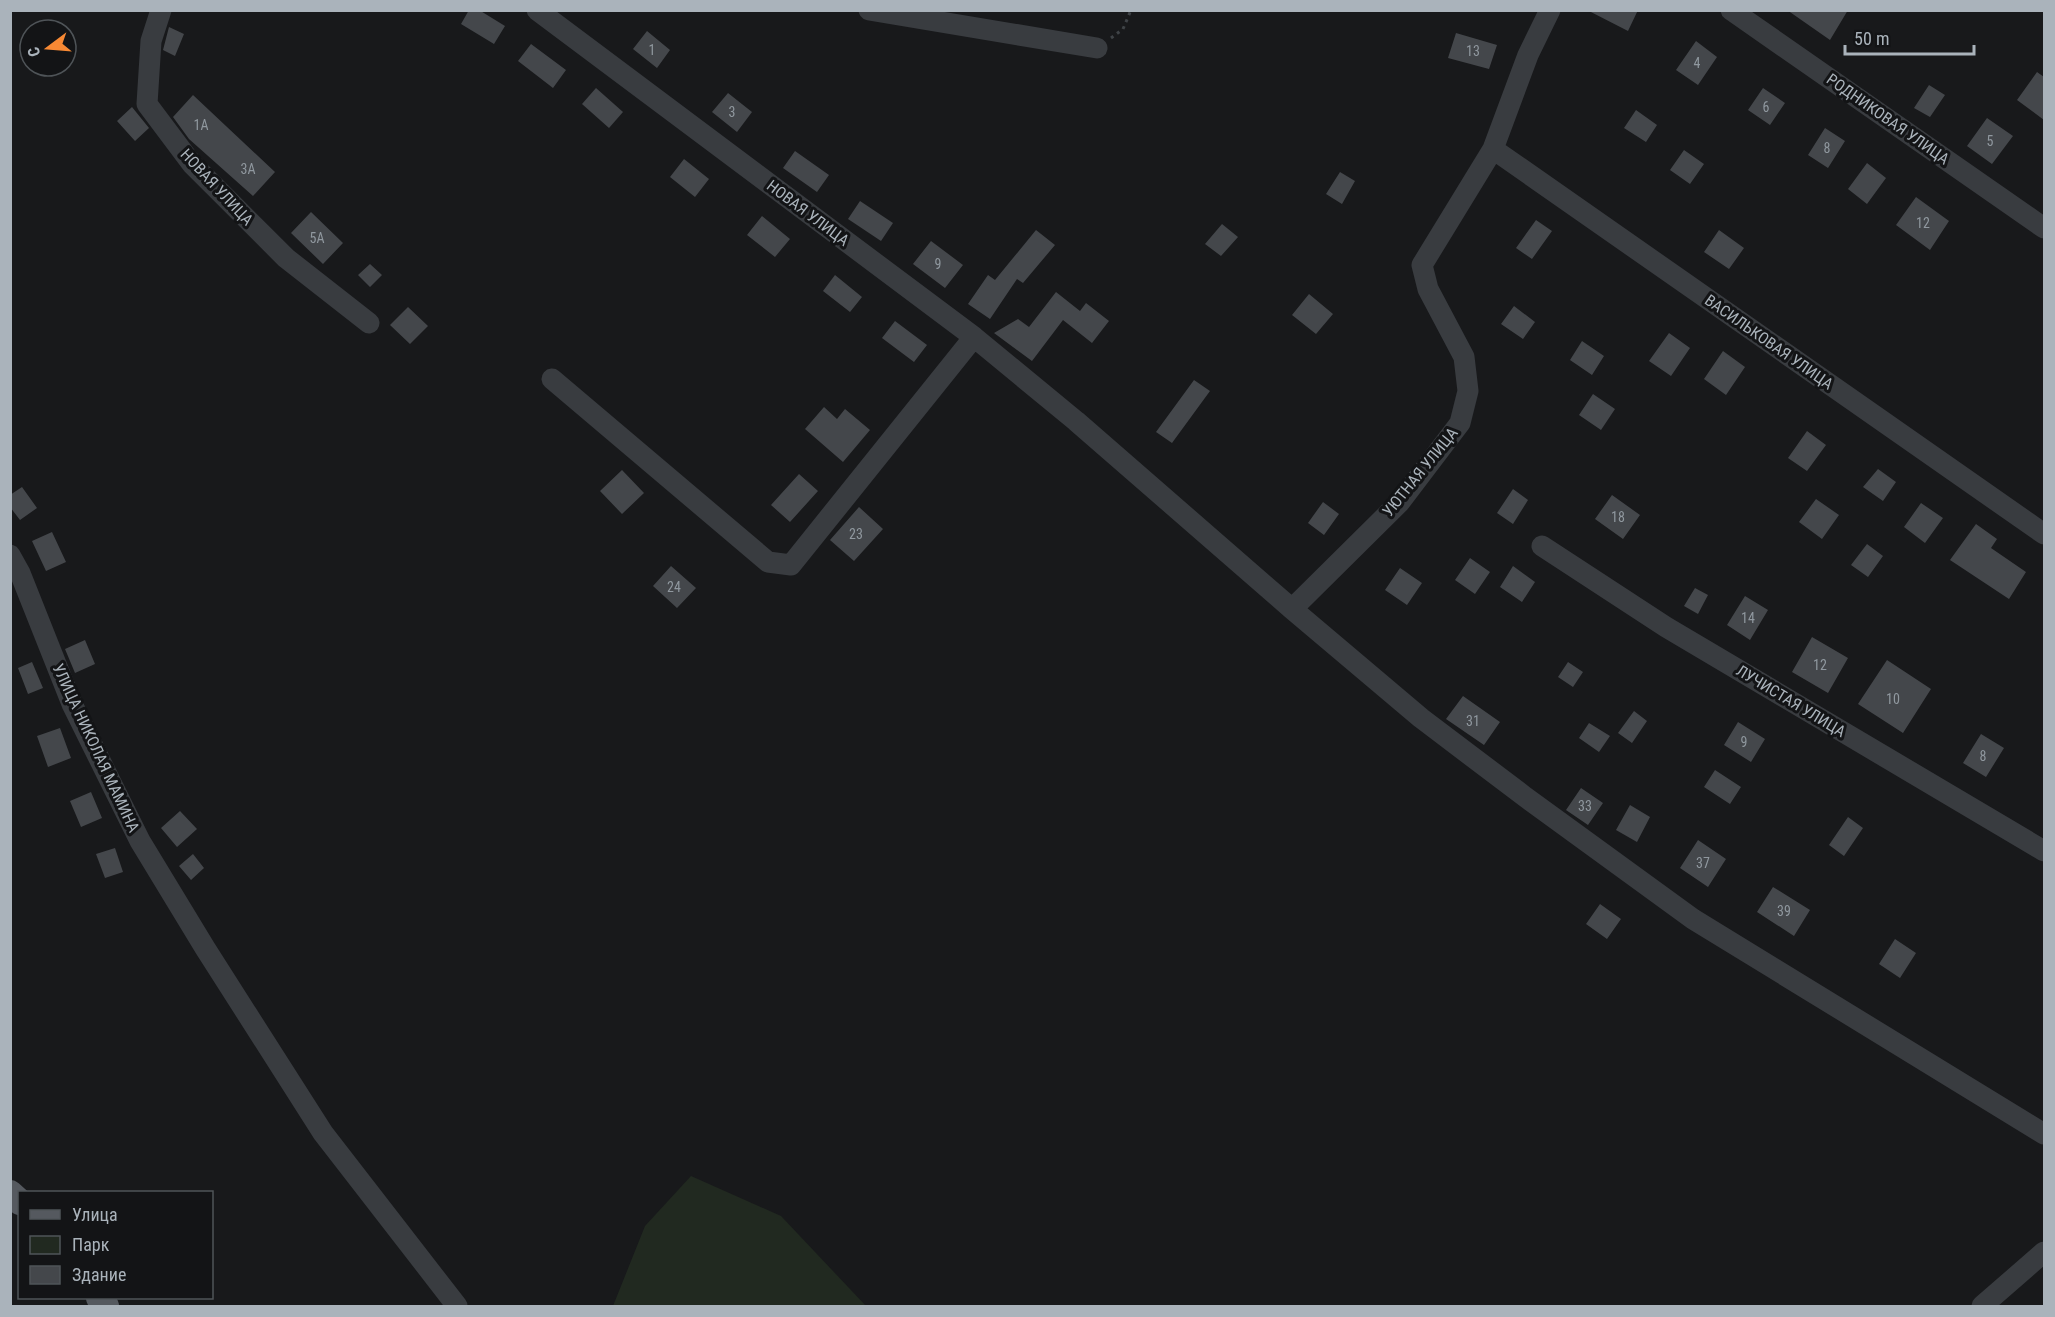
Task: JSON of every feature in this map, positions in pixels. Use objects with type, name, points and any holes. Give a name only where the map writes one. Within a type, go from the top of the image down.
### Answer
[{"type":"street","name":"НОВАЯ УЛИЦА","points":[[161,10],[151,41],[147,104],[192,164],[286,258],[369,323]]},
{"type":"street","name":"НОВАЯ УЛИЦА","points":[[537,10],[974,337],[1076,421],[1421,718],[1524,796],[1693,919],[2044,1134]]},
{"type":"street","points":[[869,10],[1097,48]]},
{"type":"street","points":[[1492,149],[1528,55],[1550,10]]},
{"type":"street","name":"РОДНИКОВАЯ УЛИЦА","points":[[1731,10],[2044,228]]},
{"type":"street","name":"ВАСИЛЬКОВАЯ УЛИЦА","points":[[1492,149],[2044,534]]},
{"type":"street","name":"УЮТНАЯ УЛИЦА","points":[[1292,609],[1400,502],[1460,423],[1468,391],[1464,357],[1428,289],[1422,265],[1492,149]]},
{"type":"street","points":[[552,379],[768,562],[791,565],[974,337]]},
{"type":"street","name":"ЛУЧИСТАЯ УЛИЦА","points":[[1542,546],[1666,627],[2044,851]]},
{"type":"street","name":"УЛИЦА НИКОЛАЯ МАМИНА","points":[[10,555],[20,573],[72,704],[140,841],[323,1133],[457,1306]]},
{"type":"street","points":[[1982,1306],[2044,1252]]},
{"type":"path","points":[[1097,48],[1122,30],[1131,10]]},
{"type":"green space","points":[[691,1176],[781,1216],[866,1306],[613,1306],[645,1226]]},
{"type":"building","points":[[469,10],[479,10],[505,26],[494,44],[461,24]]},
{"type":"building","points":[[1587,10],[1638,10],[1628,31]]},
{"type":"building","points":[[1787,10],[1848,10],[1830,40]]},
{"type":"building","points":[[169,27],[184,34],[175,56],[163,50]]},
{"type":"building","points":[[647,31],[670,50],[657,68],[633,49]]},
{"type":"building","points":[[1456,33],[1497,45],[1489,69],[1448,58]]},
{"type":"building","points":[[1696,41],[1717,57],[1698,85],[1676,70]]},
{"type":"building","points":[[531,44],[566,70],[553,88],[518,61]]},
{"type":"building","points":[[2037,72],[2044,77],[2044,120],[2017,100]]},
{"type":"building","points":[[1929,85],[1945,95],[1930,117],[1914,108]]},
{"type":"building","points":[[596,88],[623,112],[609,128],[582,104]]},
{"type":"building","points":[[1763,88],[1785,103],[1770,125],[1748,110]]},
{"type":"building","points":[[728,93],[752,112],[737,132],[712,112]]},
{"type":"building","points":[[193,95],[275,172],[253,196],[189,139],[173,117]]},
{"type":"building","points":[[132,107],[149,128],[135,141],[117,121]]},
{"type":"building","points":[[1636,110],[1657,125],[1646,142],[1624,128]]},
{"type":"building","points":[[1987,118],[2013,136],[1992,164],[1967,146]]},
{"type":"building","points":[[1825,128],[1845,141],[1828,168],[1808,155]]},
{"type":"building","points":[[1684,150],[1704,164],[1690,184],[1670,170]]},
{"type":"building","points":[[795,151],[829,175],[817,192],[783,168]]},
{"type":"building","points":[[684,159],[709,179],[695,197],[670,177]]},
{"type":"building","points":[[1867,163],[1886,178],[1867,204],[1848,189]]},
{"type":"building","points":[[1340,172],[1355,181],[1342,204],[1326,194]]},
{"type":"building","points":[[1916,197],[1949,221],[1930,250],[1896,225]]},
{"type":"building","points":[[860,201],[893,223],[881,241],[848,219]]},
{"type":"building","points":[[311,212],[343,243],[323,264],[291,233]]},
{"type":"building","points":[[762,216],[790,239],[775,257],[747,235]]},
{"type":"building","points":[[1536,220],[1552,231],[1532,259],[1516,248]]},
{"type":"building","points":[[1222,224],[1238,237],[1221,256],[1205,244]]},
{"type":"building","points":[[1036,230],[1055,245],[1023,283],[1017,279],[990,319],[968,304],[988,275],[995,280]]},
{"type":"building","points":[[1719,230],[1744,248],[1729,269],[1704,252]]},
{"type":"building","points":[[931,241],[963,265],[945,288],[913,264]]},
{"type":"building","points":[[370,264],[382,275],[370,287],[358,275]]},
{"type":"building","points":[[835,275],[862,297],[850,312],[823,291]]},
{"type":"building","points":[[1056,292],[1080,311],[1086,303],[1109,321],[1092,343],[1063,320],[1032,361],[994,333],[1018,319],[1029,327]]},
{"type":"building","points":[[1309,294],[1333,314],[1316,334],[1292,315]]},
{"type":"building","points":[[1514,306],[1535,322],[1523,339],[1501,324]]},
{"type":"building","points":[[408,307],[428,326],[410,344],[390,325]]},
{"type":"building","points":[[895,321],[927,345],[914,362],[882,338]]},
{"type":"building","points":[[1669,333],[1690,348],[1671,376],[1649,361]]},
{"type":"building","points":[[1582,341],[1604,356],[1592,375],[1570,360]]},
{"type":"building","points":[[1723,351],[1745,367],[1726,395],[1704,379]]},
{"type":"building","points":[[1194,380],[1210,391],[1172,443],[1156,432]]},
{"type":"building","points":[[1593,394],[1615,409],[1601,430],[1579,415]]},
{"type":"building","points":[[824,407],[837,419],[845,409],[870,430],[843,462],[805,429]]},
{"type":"building","points":[[1807,431],[1826,445],[1807,471],[1788,458]]},
{"type":"building","points":[[1878,469],[1896,482],[1883,501],[1863,487]]},
{"type":"building","points":[[622,470],[644,493],[622,514],[600,491]]},
{"type":"building","points":[[799,474],[818,491],[790,522],[771,505]]},
{"type":"building","points":[[22,487],[37,508],[20,520],[10,507],[10,495]]},
{"type":"building","points":[[1513,489],[1528,500],[1513,524],[1497,513]]},
{"type":"building","points":[[1612,495],[1640,515],[1623,539],[1595,519]]},
{"type":"building","points":[[1816,499],[1839,515],[1822,539],[1799,522]]},
{"type":"building","points":[[1323,502],[1339,514],[1324,535],[1308,523]]},
{"type":"building","points":[[1921,503],[1943,518],[1925,543],[1904,527]]},
{"type":"building","points":[[859,507],[883,529],[854,561],[830,540]]},
{"type":"building","points":[[1976,524],[1997,539],[1991,548],[2026,572],[2009,599],[1950,560]]},
{"type":"building","points":[[52,532],[66,562],[46,571],[32,541]]},
{"type":"building","points":[[1867,544],[1883,556],[1868,577],[1851,565]]},
{"type":"building","points":[[1470,558],[1490,572],[1475,594],[1455,580]]},
{"type":"building","points":[[671,566],[696,588],[677,608],[653,586]]},
{"type":"building","points":[[1513,566],[1535,582],[1522,602],[1500,587]]},
{"type":"building","points":[[1400,568],[1422,583],[1407,605],[1385,590]]},
{"type":"building","points":[[1695,588],[1708,595],[1698,614],[1684,606]]},
{"type":"building","points":[[1745,596],[1768,610],[1750,640],[1727,625]]},
{"type":"building","points":[[1812,637],[1848,658],[1828,693],[1792,672]]},
{"type":"building","points":[[85,640],[95,664],[75,673],[65,649]]},
{"type":"building","points":[[1887,660],[1931,689],[1903,733],[1858,704]]},
{"type":"building","points":[[32,662],[43,688],[28,694],[18,668]]},
{"type":"building","points":[[1568,662],[1583,672],[1573,687],[1558,677]]},
{"type":"building","points":[[1463,696],[1500,722],[1484,745],[1446,719]]},
{"type":"building","points":[[1634,711],[1647,721],[1632,743],[1618,733]]},
{"type":"building","points":[[1738,722],[1765,739],[1751,762],[1724,745]]},
{"type":"building","points":[[1589,723],[1610,736],[1599,752],[1579,738]]},
{"type":"building","points":[[60,728],[71,758],[48,767],[37,736]]},
{"type":"building","points":[[1981,734],[2004,748],[1986,777],[1963,763]]},
{"type":"building","points":[[1715,770],[1741,787],[1730,804],[1704,787]]},
{"type":"building","points":[[1581,788],[1603,803],[1588,825],[1566,810]]},
{"type":"building","points":[[91,792],[102,818],[81,827],[70,801]]},
{"type":"building","points":[[1630,805],[1650,817],[1637,842],[1616,830]]},
{"type":"building","points":[[180,811],[197,829],[177,847],[161,828]]},
{"type":"building","points":[[1848,817],[1863,828],[1844,856],[1829,845]]},
{"type":"building","points":[[1698,840],[1726,859],[1708,887],[1680,868]]},
{"type":"building","points":[[115,848],[123,872],[105,878],[96,854]]},
{"type":"building","points":[[193,854],[204,868],[191,880],[179,866]]},
{"type":"building","points":[[1773,887],[1810,910],[1794,936],[1757,912]]},
{"type":"building","points":[[1600,904],[1621,919],[1607,939],[1586,924]]},
{"type":"building","points":[[1895,939],[1916,953],[1900,978],[1879,964]]}]
